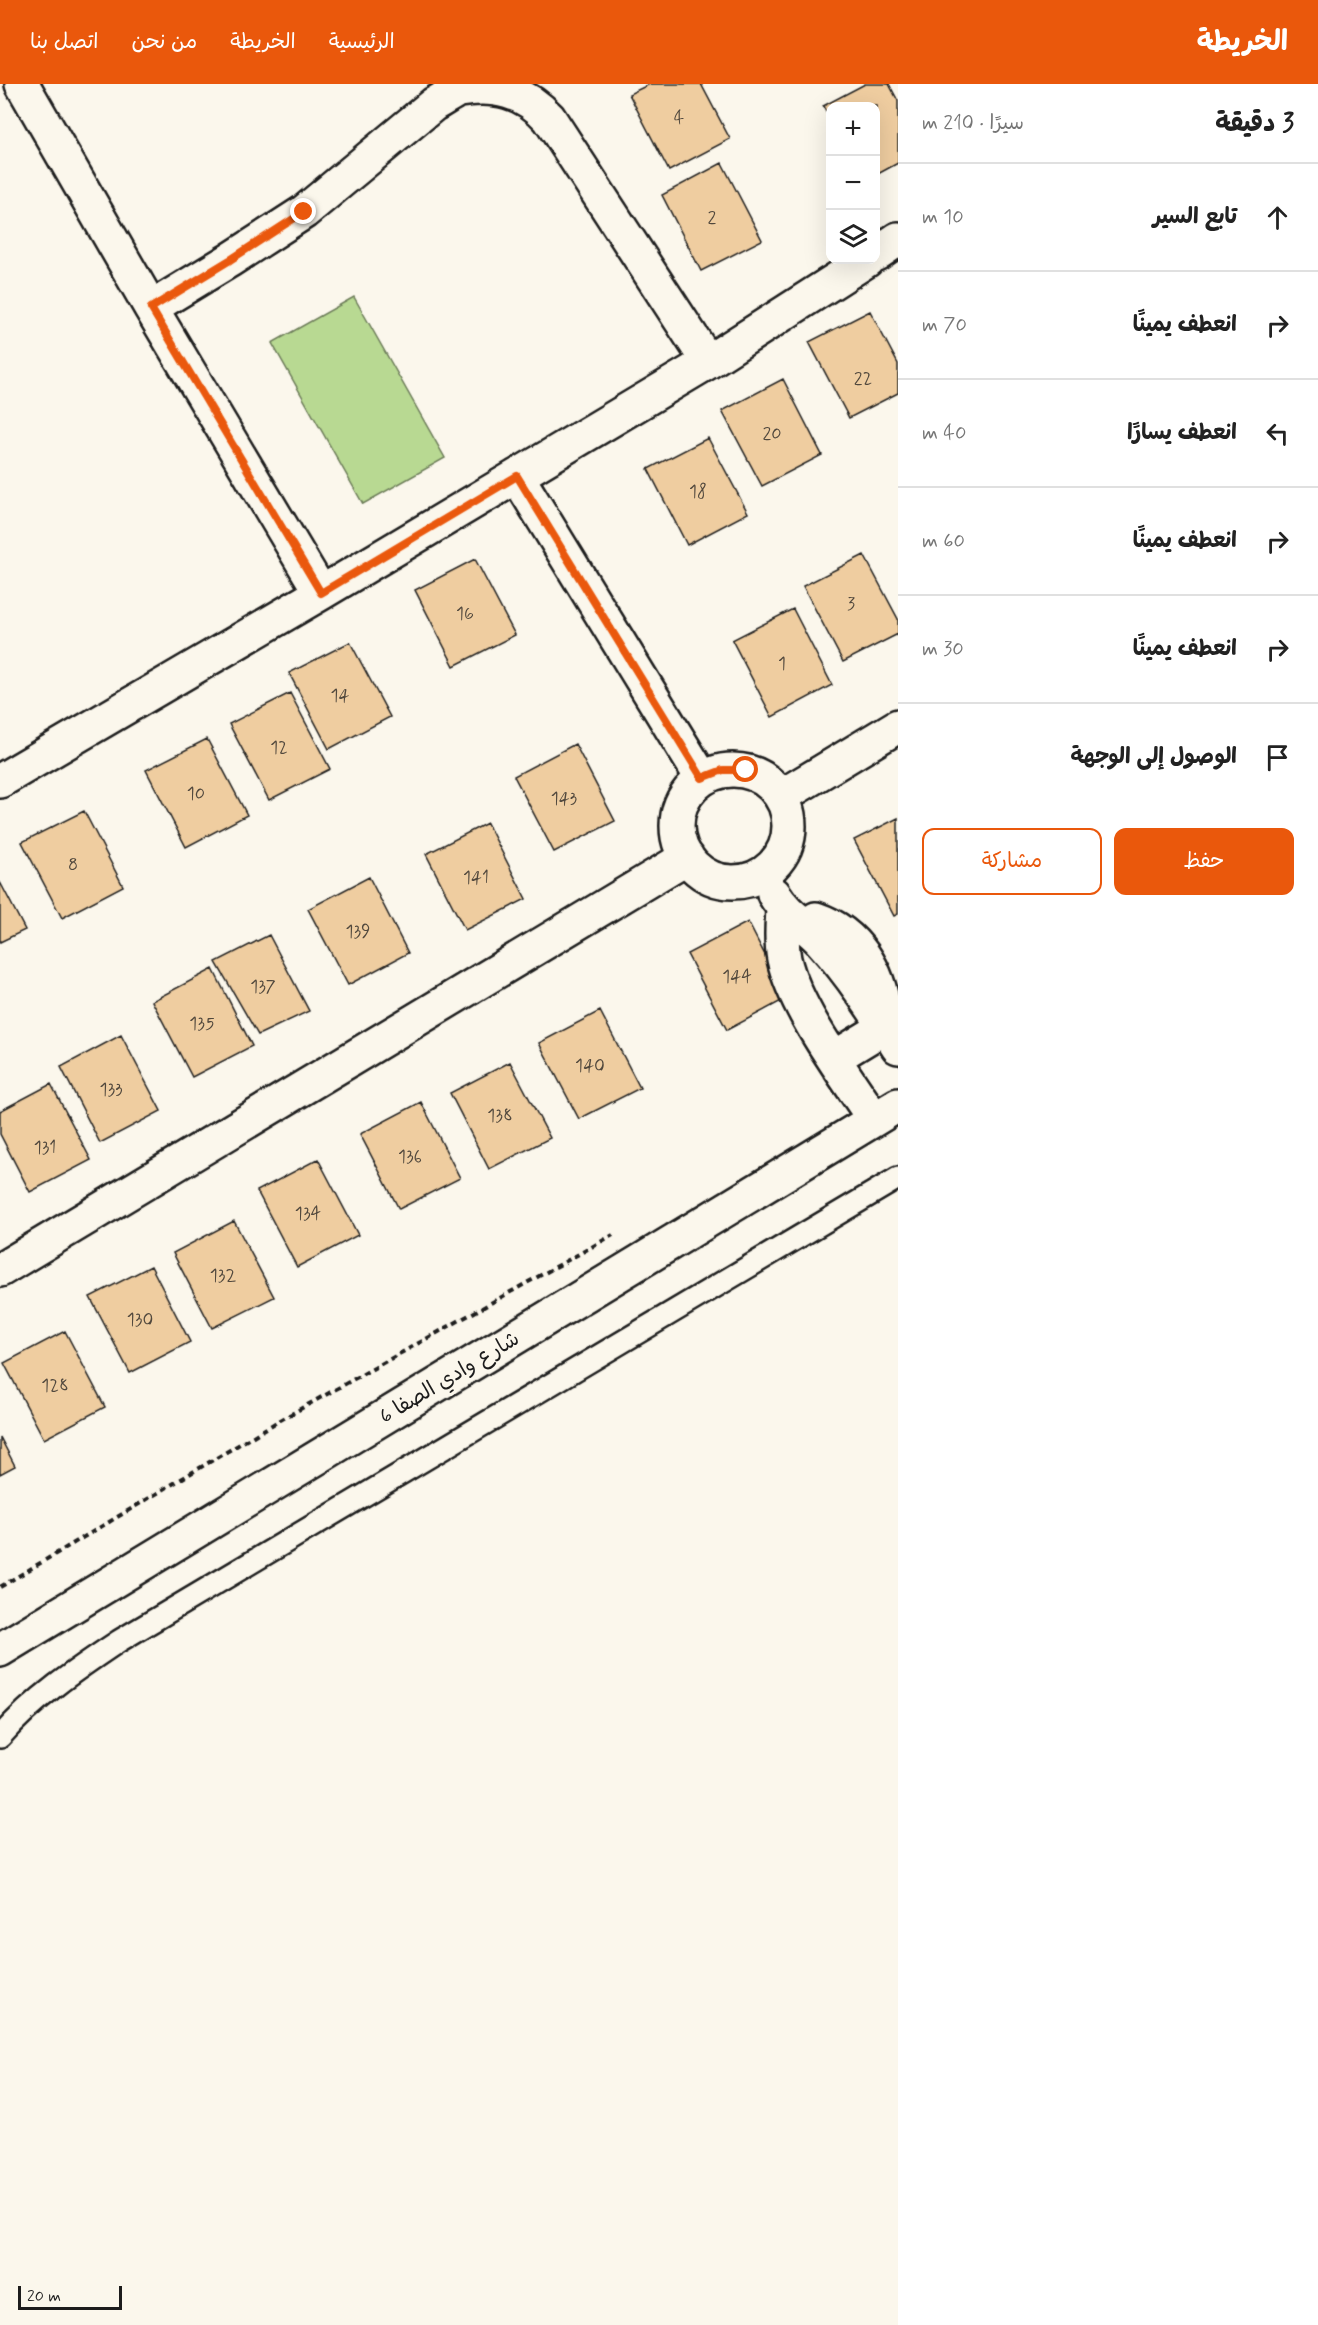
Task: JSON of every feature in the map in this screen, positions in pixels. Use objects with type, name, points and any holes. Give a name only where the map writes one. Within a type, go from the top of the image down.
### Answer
[{"type":"street","points":[[22,84],[151,308],[321,593]]},
{"type":"street","points":[[151,308],[304,212],[435,104],[458,90],[484,86],[511,90],[534,102],[549,118],[708,362]]},
{"type":"street","points":[[880,251],[898,239]]},
{"type":"street","points":[[0,781],[708,362],[861,264]]},
{"type":"street","points":[[517,476],[702,778]]},
{"type":"street","points":[[782,796],[898,726]]},
{"type":"street","points":[[723,770],[746,770],[766,780],[782,796],[789,812],[790,830],[786,848],[776,863],[762,875],[746,881],[729,882],[712,878],[698,870],[687,857],[680,844],[677,830],[678,814],[687,794],[702,778],[723,770]]},
{"type":"street","points":[[0,1270],[687,857]]},
{"type":"street","points":[[762,875],[783,909],[821,940],[892,1037],[834,1058]]},
{"type":"street","points":[[783,909],[784,959],[802,1006],[834,1058],[886,1112]]},
{"type":"street","name":"شارع وادي الصفا 6","points":[[0,1650],[886,1112]]},
{"type":"lane","points":[[0,1737],[34,1703],[119,1641],[898,1178]]},
{"type":"path","points":[[0,1587],[275,1423],[622,1231]]},
{"type":"green space","points":[[354,297],[445,458],[363,504],[272,343]]},
{"type":"building","points":[[650,84],[701,84],[730,139],[669,171],[629,94]]},
{"type":"building","points":[[865,84],[889,84],[898,101],[898,163],[880,173],[880,102],[831,102]]},
{"type":"building","points":[[722,163],[762,240],[701,271],[662,195]]},
{"type":"building","points":[[870,311],[898,364],[898,393],[849,418],[809,342]]},
{"type":"building","points":[[783,379],[822,455],[762,486],[722,411]]},
{"type":"building","points":[[708,438],[748,513],[687,545],[648,469]]},
{"type":"building","points":[[864,555],[898,619],[898,634],[843,662],[803,586]]},
{"type":"building","points":[[475,559],[515,635],[454,666],[415,590]]},
{"type":"building","points":[[793,609],[832,685],[772,717],[732,640]]},
{"type":"building","points":[[350,642],[390,717],[329,749],[289,673]]},
{"type":"building","points":[[290,693],[330,769],[269,800],[229,724]]},
{"type":"building","points":[[207,739],[247,815],[186,847],[146,770]]},
{"type":"building","points":[[575,744],[615,821],[554,852],[514,776]]},
{"type":"building","points":[[84,811],[123,886],[62,918],[22,842]]},
{"type":"building","points":[[898,818],[898,914],[894,916],[854,840]]},
{"type":"building","points":[[487,823],[526,899],[465,930],[426,854]]},
{"type":"building","points":[[369,877],[408,953],[348,985],[308,909]]},
{"type":"building","points":[[0,882],[25,930],[0,942]]},
{"type":"building","points":[[748,922],[787,998],[727,1030],[687,954]]},
{"type":"building","points":[[269,935],[309,1011],[258,1035],[216,962]]},
{"type":"building","points":[[213,969],[252,1046],[192,1077],[152,1001]]},
{"type":"building","points":[[600,1011],[640,1088],[579,1119],[539,1043]]},
{"type":"building","points":[[121,1035],[161,1111],[100,1143],[61,1067]]},
{"type":"building","points":[[510,1062],[550,1138],[489,1169],[450,1093]]},
{"type":"building","points":[[51,1084],[91,1160],[30,1192],[0,1134],[0,1111]]},
{"type":"building","points":[[421,1102],[460,1178],[399,1209],[360,1134]]},
{"type":"building","points":[[318,1159],[358,1235],[297,1267],[257,1191]]},
{"type":"building","points":[[234,1221],[274,1297],[212,1328],[173,1253]]},
{"type":"building","points":[[151,1266],[190,1342],[130,1373],[90,1297]]},
{"type":"building","points":[[65,1331],[105,1407],[44,1439],[4,1363]]},
{"type":"building","points":[[0,1437],[15,1466],[0,1474]]},
{"type":"route","points":[[304,212],[151,308],[321,593],[517,476],[702,778],[723,770],[746,770]]}]
